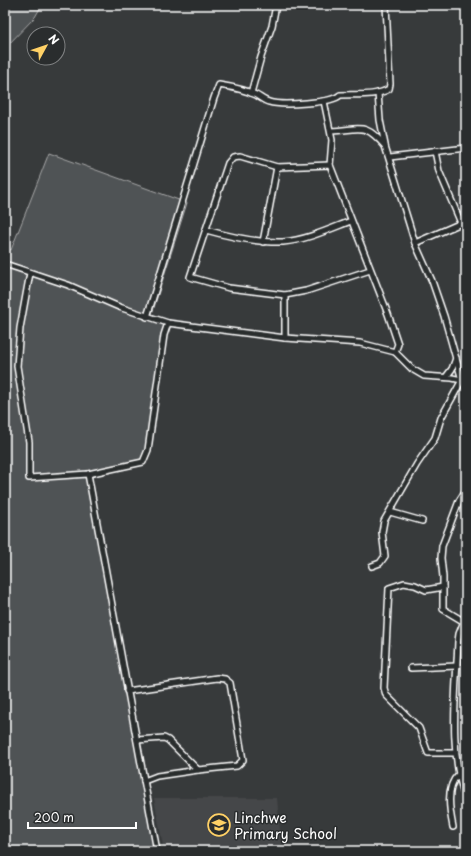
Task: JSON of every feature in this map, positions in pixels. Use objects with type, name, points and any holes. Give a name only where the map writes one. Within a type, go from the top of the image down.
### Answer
[{"type":"street","points":[[251,93],[260,57],[272,26],[276,5]]},
{"type":"street","points":[[147,317],[219,85],[232,87],[251,93],[271,103],[324,101],[337,98],[340,95],[378,93],[389,89],[386,5]]},
{"type":"street","points":[[378,93],[380,120],[385,146],[390,157],[415,243],[438,297],[462,380],[466,385]]},
{"type":"street","points":[[324,101],[331,131],[332,148],[330,165],[398,344],[395,352]]},
{"type":"street","points":[[331,131],[368,129],[375,134],[385,146]]},
{"type":"street","points":[[390,157],[466,148]]},
{"type":"street","points":[[415,243],[463,222],[440,171],[435,151]]},
{"type":"street","points":[[330,165],[277,167],[240,156],[233,157],[228,163],[190,276],[229,288],[286,295],[306,291],[370,270]]},
{"type":"street","points":[[264,242],[277,167]]},
{"type":"street","points":[[206,230],[227,236],[264,242],[284,242],[305,237],[351,221]]},
{"type":"street","points":[[5,264],[68,285],[147,317],[168,323],[285,338],[350,341],[395,352],[405,363],[424,376],[446,377],[462,380]]},
{"type":"street","points":[[30,273],[20,328],[18,366],[29,442],[29,478],[88,474],[144,462],[148,450],[164,335],[168,323]]},
{"type":"street","points":[[285,338],[286,295]]},
{"type":"street","points":[[446,377],[452,369],[456,357]]},
{"type":"street","points":[[372,566],[380,563],[385,556],[382,532],[384,521],[417,464],[436,438],[441,418],[462,380]]},
{"type":"street","points":[[88,474],[157,851]]},
{"type":"street","points":[[466,490],[461,497],[442,546],[441,558],[443,577],[443,610],[465,618],[459,634],[455,753],[458,775],[466,800]]},
{"type":"street","points":[[390,512],[422,520]]},
{"type":"street","points":[[443,587],[426,590],[415,585],[404,583],[389,588],[384,688],[386,695],[419,728],[428,753],[455,753]]},
{"type":"street","points":[[411,668],[457,666]]},
{"type":"street","points":[[127,691],[216,678],[225,679],[230,683],[243,760],[236,766],[157,776],[144,781]]},
{"type":"street","points":[[137,740],[164,738],[168,740],[198,770]]},
{"type":"street","points":[[453,827],[449,806],[453,781],[458,775]]},
{"type":"shaded area","points":[[5,5],[42,5],[35,17],[5,48]]},
{"type":"shaded area","points":[[49,153],[187,203],[151,317],[168,323],[146,459],[88,474],[157,851],[5,851],[5,247],[11,250]]},
{"type":"shaded area","name":"Linchwe Primary School","points":[[154,798],[277,798],[282,851],[164,851]]},
{"type":"place","name":"Linchwe Primary School","points":[[219,825]]}]
